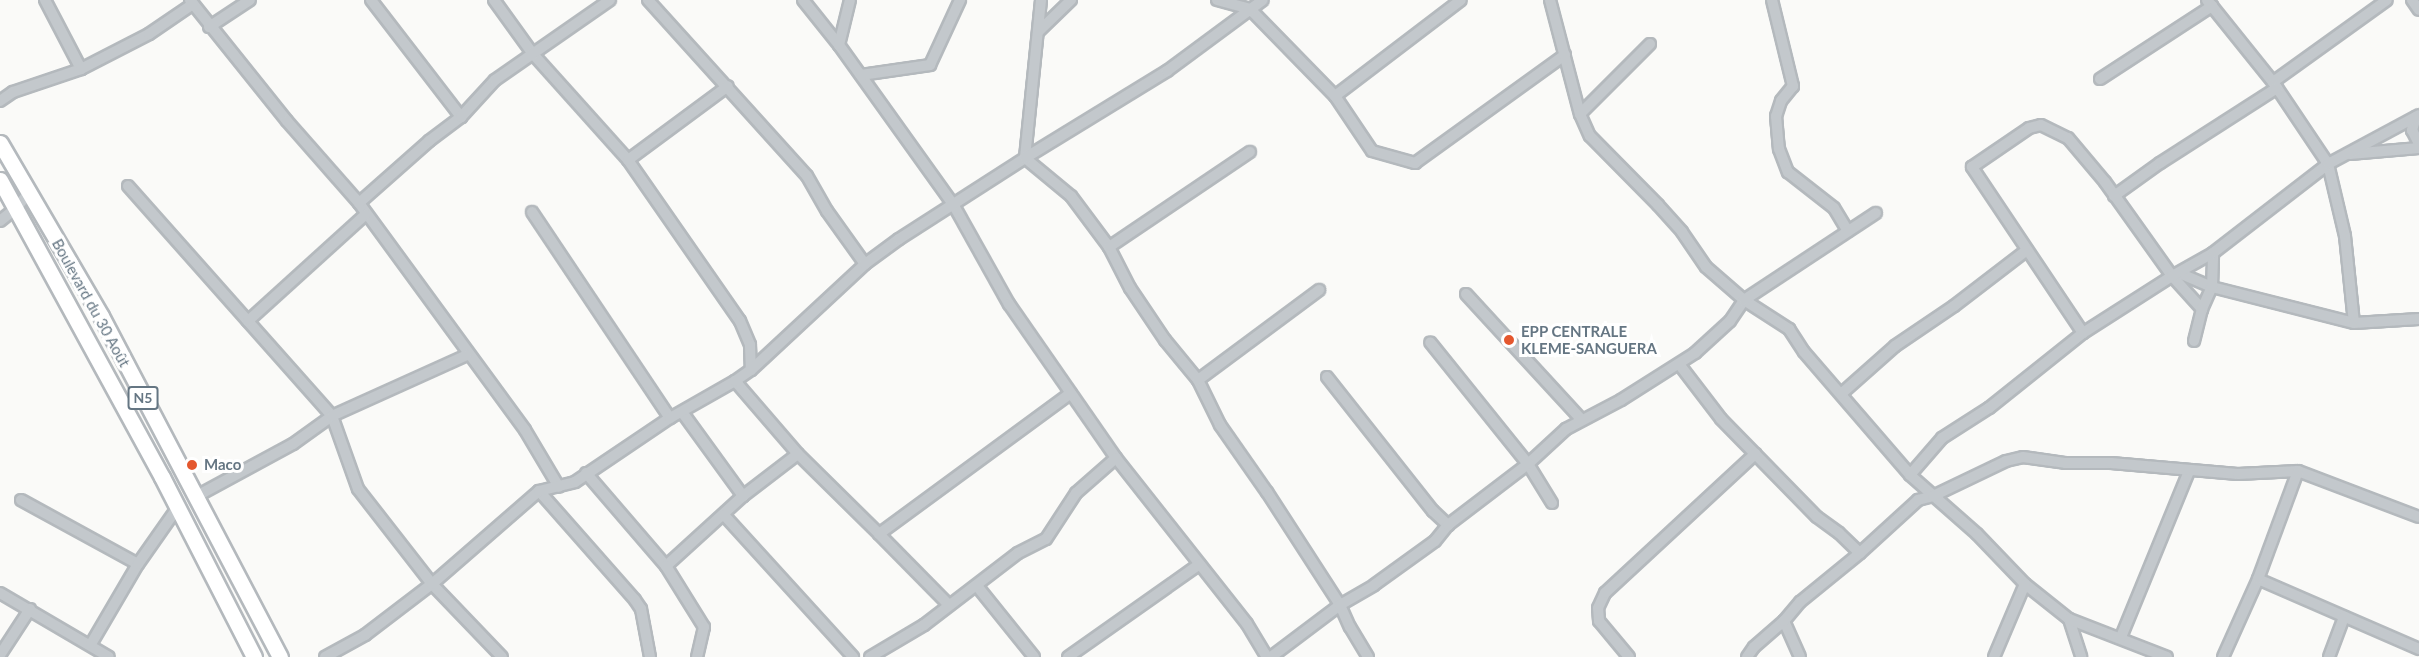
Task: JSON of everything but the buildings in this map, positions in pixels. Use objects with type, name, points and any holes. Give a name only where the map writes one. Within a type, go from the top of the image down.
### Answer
[{"type":"highway","name":"Boulevard du 30 Août","points":[[0,143],[100,316],[280,657]]},
{"type":"highway","name":"Boulevard du 30 Août","points":[[0,180],[177,507],[254,657]]},
{"type":"street","points":[[45,0],[81,69]]},
{"type":"street","points":[[209,27],[250,0]]},
{"type":"street","points":[[371,0],[461,117]]},
{"type":"street","points":[[495,0],[533,54],[628,160],[740,321],[750,345],[751,370]]},
{"type":"street","points":[[359,203],[429,141],[461,117],[495,80],[610,0]]},
{"type":"street","points":[[648,0],[807,176],[827,211],[865,264]]},
{"type":"street","points":[[803,0],[839,45],[953,204],[1009,304],[1116,458],[1200,564],[1269,657],[1340,605],[1374,585],[1435,541],[1448,525],[1528,464],[1566,429],[1622,400],[1678,364],[1730,321],[1744,300],[1876,213]]},
{"type":"street","points":[[839,45],[850,0]]},
{"type":"street","points":[[861,75],[930,65],[960,0]]},
{"type":"street","points":[[1024,158],[1041,0]]},
{"type":"street","points":[[1038,32],[1071,0]]},
{"type":"street","points":[[1217,0],[1250,9],[1335,96],[1372,151],[1415,163],[1565,55]]},
{"type":"street","points":[[325,657],[364,635],[432,584],[539,491],[575,482],[670,418],[735,381],[751,370],[865,264],[1024,158],[1167,71],[1263,0]]},
{"type":"street","points":[[1335,96],[1461,0]]},
{"type":"street","points":[[1550,0],[1580,114],[1590,136],[1664,211],[1706,267],[1744,300],[1789,330],[1910,475],[1977,534],[2025,584],[2069,619],[2121,637],[2167,657]]},
{"type":"street","points":[[1772,0],[1793,87],[1781,101],[1776,116],[1779,149],[1788,172],[1834,208],[1848,231]]},
{"type":"street","points":[[2114,196],[2160,163],[2225,124],[2387,0]]},
{"type":"street","points":[[2412,0],[2419,10]]},
{"type":"street","points":[[0,101],[13,92],[81,69],[149,34],[192,2],[209,27],[359,203],[468,355],[525,429],[559,487]]},
{"type":"street","points":[[2100,79],[2210,3],[2275,85],[2328,164],[2345,236],[2354,323]]},
{"type":"street","points":[[1580,114],[1650,44]]},
{"type":"street","points":[[628,160],[728,86]]},
{"type":"street","points":[[2347,154],[2419,146],[2412,130],[2418,116]]},
{"type":"street","points":[[1910,475],[1942,438],[1989,408],[2083,333],[2176,274],[2213,254],[2328,164],[2418,116]]},
{"type":"street","points":[[2083,333],[1972,167],[2029,128],[2041,125],[2068,138],[2202,309]]},
{"type":"street","points":[[1109,247],[1250,152]]},
{"type":"street","points":[[1024,158],[1071,196],[1109,247],[1130,288],[1165,340],[1198,380],[1220,425],[1267,492],[1340,605],[1368,657]]},
{"type":"street","points":[[128,186],[332,416],[358,489],[432,584],[502,657]]},
{"type":"street","points":[[0,221],[15,210],[28,194]]},
{"type":"street","points":[[532,212],[670,418]]},
{"type":"street","points":[[248,321],[366,214]]},
{"type":"street","points":[[1841,393],[1895,345],[1954,306],[2027,250]]},
{"type":"street","points":[[2194,341],[2202,309],[2212,287],[2213,254]]},
{"type":"street","points":[[2176,274],[2212,287],[2354,323],[2419,319]]},
{"type":"street","points":[[1198,380],[1319,290]]},
{"type":"street","points":[[1466,294],[1582,420]]},
{"type":"street","points":[[1430,342],[1528,464],[1552,503]]},
{"type":"street","points":[[195,497],[293,444],[332,416],[468,355]]},
{"type":"street","points":[[1678,364],[1721,420],[1817,517],[1839,532],[1860,553]]},
{"type":"street","points":[[1327,377],[1433,511],[1448,525]]},
{"type":"street","points":[[735,381],[798,454],[949,605]]},
{"type":"street","points":[[879,534],[1071,393]]},
{"type":"street","points":[[682,412],[743,495]]},
{"type":"street","points":[[666,566],[724,515],[743,495],[798,454]]},
{"type":"street","points":[[1629,657],[1599,621],[1598,608],[1605,593],[1755,454]]},
{"type":"street","points":[[1747,657],[1754,647],[1784,621],[1800,602],[1860,553],[1918,500],[1933,496],[1989,468],[2023,457],[2065,463],[2111,463],[2238,474],[2298,471],[2419,517]]},
{"type":"street","points":[[870,657],[924,625],[1018,553],[1046,539],[1076,493],[1116,458]]},
{"type":"street","points":[[2121,637],[2189,471]]},
{"type":"street","points":[[2223,657],[2258,579],[2298,471]]},
{"type":"street","points":[[586,473],[666,566],[704,627],[697,657]]},
{"type":"street","points":[[539,491],[635,600],[640,609],[650,657]]},
{"type":"street","points":[[21,500],[138,564]]},
{"type":"street","points":[[91,644],[138,564],[177,507]]},
{"type":"street","points":[[724,515],[853,657]]},
{"type":"street","points":[[1068,657],[1200,564]]},
{"type":"street","points":[[2258,579],[2419,649]]},
{"type":"street","points":[[1994,657],[2025,584]]},
{"type":"street","points":[[977,586],[1034,657]]},
{"type":"street","points":[[0,593],[91,644],[109,657]]},
{"type":"street","points":[[0,655],[30,609]]},
{"type":"street","points":[[2328,657],[2344,617]]},
{"type":"street","points":[[2069,619],[2081,657]]},
{"type":"street","points":[[1784,621],[1800,657]]},
{"type":"place","name":"EPP CENTRALE KLEME-SANGUERA","points":[[1509,340]]},
{"type":"place","name":"Maco","points":[[192,465]]}]
